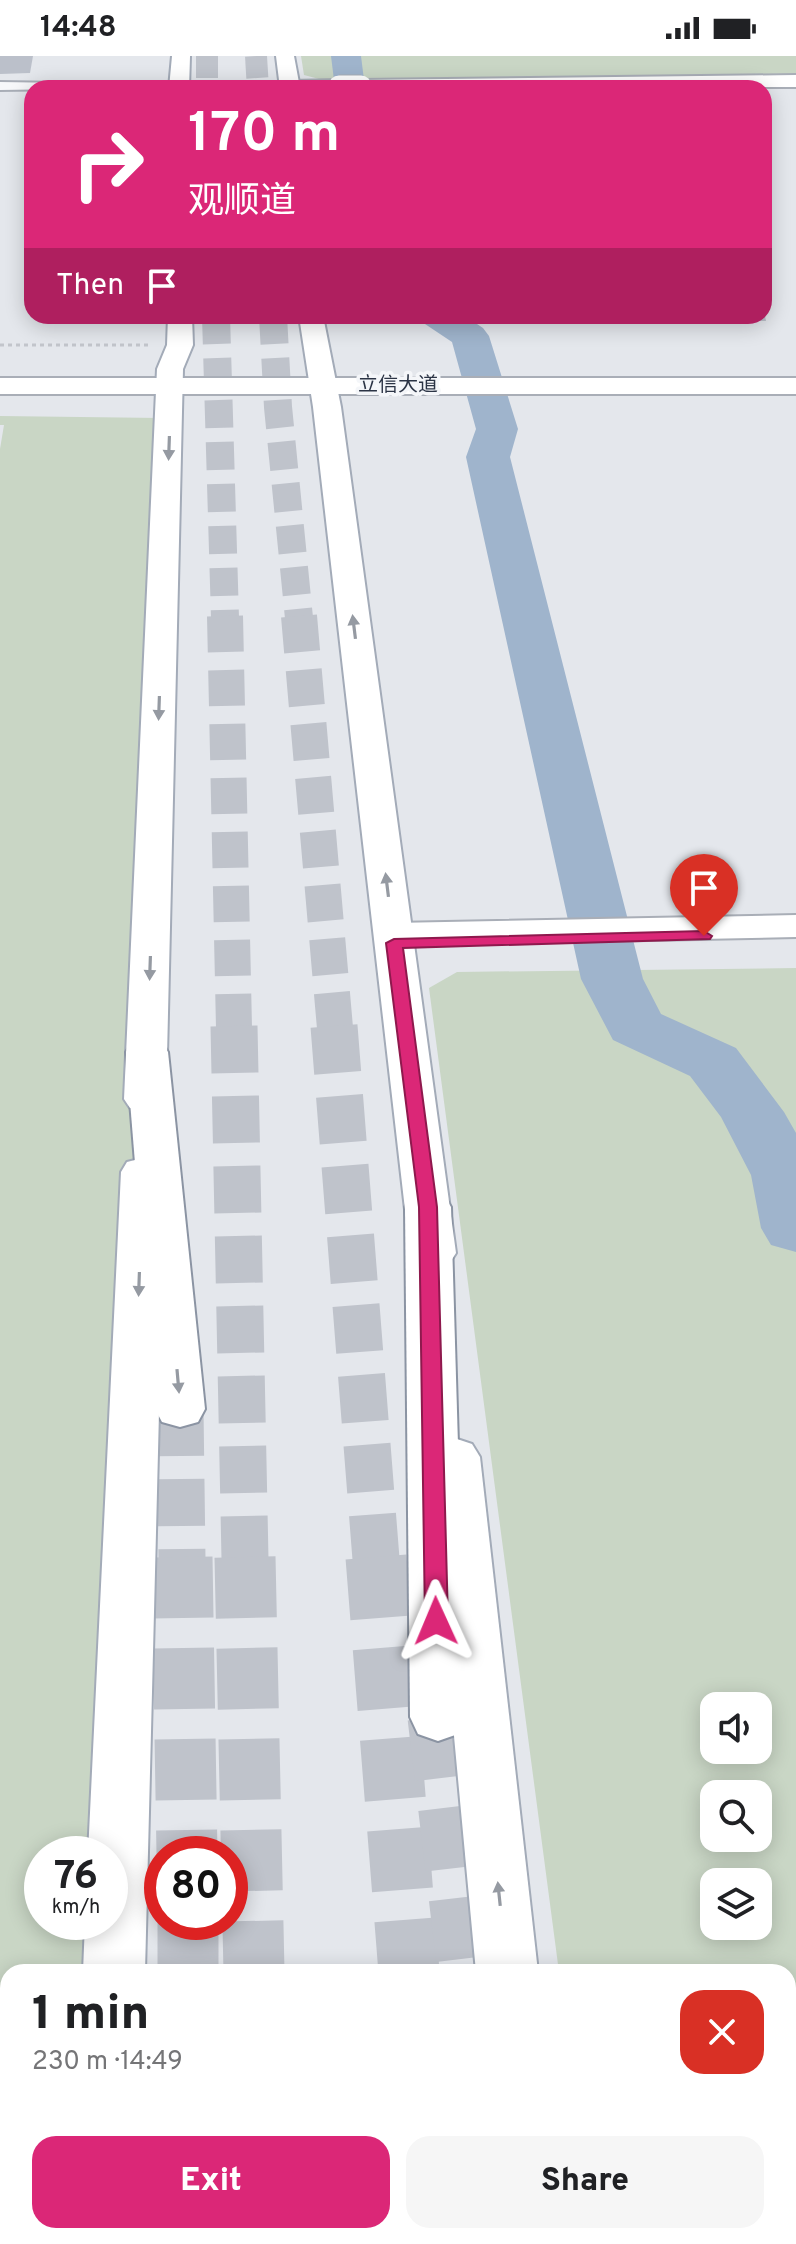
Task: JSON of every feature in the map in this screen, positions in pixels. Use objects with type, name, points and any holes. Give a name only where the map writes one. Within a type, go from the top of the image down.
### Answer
[{"type":"main road","points":[[180,80],[181,56]]},
{"type":"main road","points":[[285,56],[290,80]]},
{"type":"main road","points":[[312,324],[327,407],[428,1207],[506,1964]]},
{"type":"main road","points":[[114,1964],[171,354]]},
{"type":"main road","points":[[147,1052],[180,1409]]},
{"type":"main road","points":[[428,1207],[438,1717]]},
{"type":"street","points":[[772,81],[796,81]]},
{"type":"street","points":[[0,86],[24,86]]},
{"type":"street","points":[[772,92],[796,92]]},
{"type":"street","name":"立信大道","points":[[0,386],[171,354]]},
{"type":"street","name":"立信大道","points":[[0,367],[171,354],[320,377],[796,370]]},
{"type":"street","name":"立信大道","points":[[540,376],[796,386]]},
{"type":"street","points":[[643,933],[796,926]]},
{"type":"street","points":[[394,938],[643,933],[796,934]]},
{"type":"path","points":[[0,345],[171,354]]},
{"type":"green space","points":[[301,56],[796,56],[796,74],[323,80],[304,75]]},
{"type":"green space","points":[[0,416],[161,418],[110,1836],[24,1836],[24,1940],[106,1940],[105,1964],[0,1964],[0,449],[4,425],[0,425]]},
{"type":"green space","points":[[796,968],[796,1964],[558,1964],[429,988],[457,972]]},
{"type":"building","points":[[0,56],[33,56],[30,73],[0,74]]},
{"type":"waterway","points":[[346,56],[349,80]]},
{"type":"waterway","points":[[451,324],[469,336],[497,429],[488,457],[612,979],[635,1026],[713,1062],[751,1112],[785,1175],[796,1228]]},
{"type":"tunnel","points":[[207,56],[207,80]]},
{"type":"tunnel","points":[[256,56],[258,80]]},
{"type":"tunnel","points":[[216,324],[225,618]]},
{"type":"tunnel","points":[[273,324],[278,407],[299,618]]},
{"type":"tunnel","points":[[225,616],[234,1028]]},
{"type":"tunnel","points":[[299,616],[335,1028]]},
{"type":"tunnel","points":[[234,1026],[245,1559]]},
{"type":"tunnel","points":[[334,1026],[376,1559]]},
{"type":"tunnel","points":[[180,1409],[182,1559]]},
{"type":"tunnel","points":[[182,1557],[187,1836]]},
{"type":"tunnel","points":[[245,1557],[254,1964]]},
{"type":"tunnel","points":[[376,1557],[408,1964]]},
{"type":"tunnel","points":[[438,1717],[467,1964]]},
{"type":"tunnel","points":[[188,1940],[188,1964]]},
{"type":"route","points":[[436,1621],[428,1207],[394,943],[704,936]]}]
